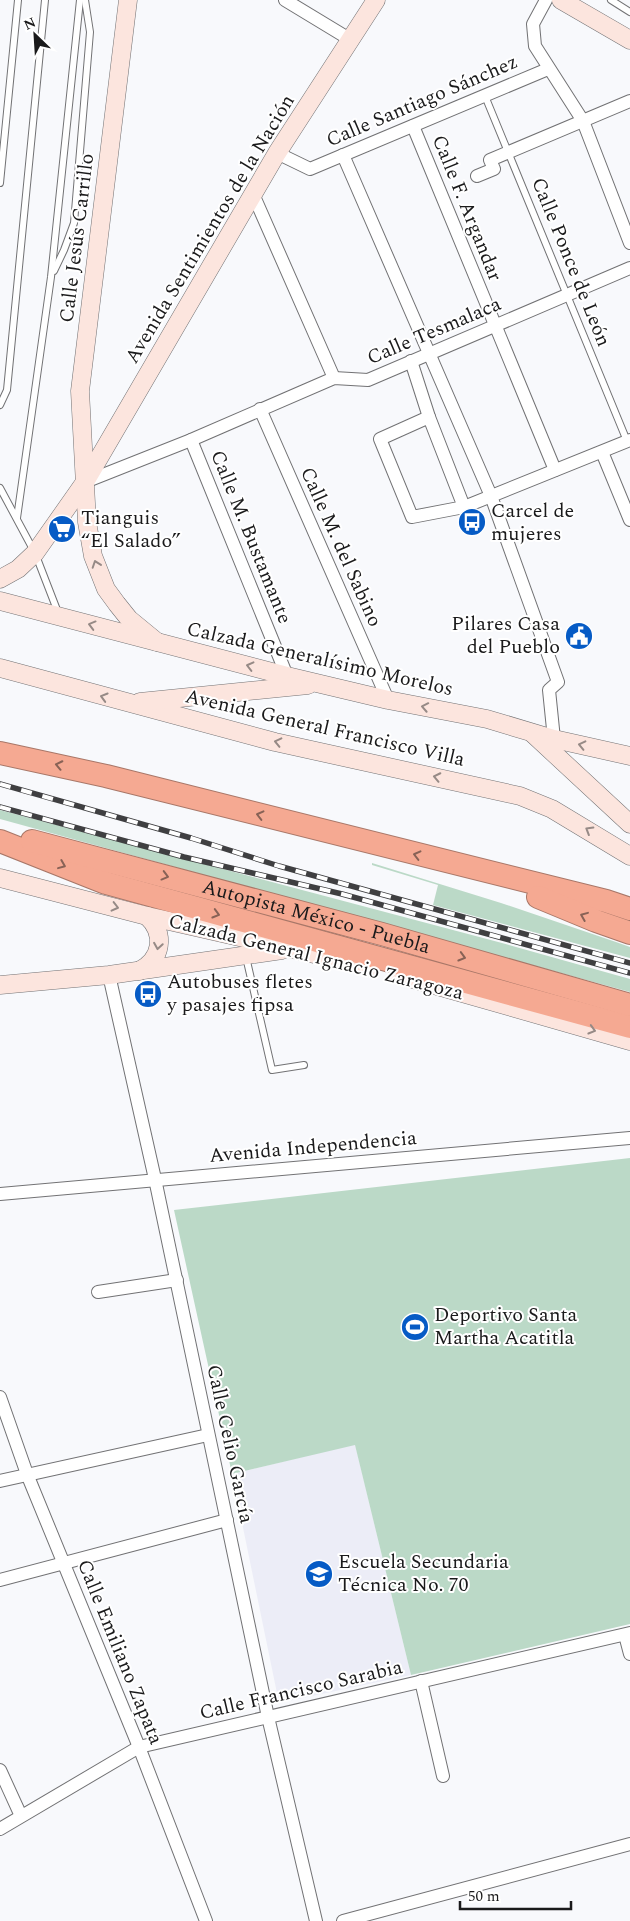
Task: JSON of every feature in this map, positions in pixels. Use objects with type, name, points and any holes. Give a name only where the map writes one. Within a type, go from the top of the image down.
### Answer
[{"type":"highway","points":[[0,752],[116,778],[630,909]]},
{"type":"highway","name":"Autopista México - Puebla","points":[[0,832],[382,934],[630,1005]]},
{"type":"highway","points":[[0,841],[106,883],[343,949]]},
{"type":"highway","points":[[464,867],[596,921],[630,932]]},
{"type":"highway","points":[[292,948],[343,949]]},
{"type":"highway","name":"Calzada General Ignacio Zaragoza","points":[[343,949],[630,1027]]},
{"type":"street","name":"Calle Jesús Carrillo","points":[[85,482],[80,391],[128,0]]},
{"type":"street","points":[[285,0],[350,40]]},
{"type":"street","name":"Avenida Sentimientos de la Nación","points":[[0,579],[18,569],[35,553],[85,482],[277,154],[376,0]]},
{"type":"street","points":[[546,0],[533,24],[535,46],[583,121],[630,243]]},
{"type":"street","points":[[560,0],[630,40]]},
{"type":"street","name":"Calle Santiago Sánchez","points":[[277,154],[310,169],[548,69]]},
{"type":"street","points":[[477,176],[494,169],[490,160],[630,101]]},
{"type":"street","name":"Calle F. Argandar","points":[[413,126],[554,470]]},
{"type":"street","points":[[343,155],[491,496],[558,682],[549,690],[554,739]]},
{"type":"street","points":[[253,194],[334,378]]},
{"type":"street","name":"Calle Tesmalaca","points":[[85,482],[191,440],[334,378],[368,380],[630,268]]},
{"type":"street","points":[[411,361],[429,417],[464,507]]},
{"type":"street","name":"Calle M. del Sabino","points":[[260,410],[388,700]]},
{"type":"street","points":[[429,417],[380,439],[412,517],[464,507],[629,440]]},
{"type":"street","name":"Calle M. Bustamante","points":[[191,440],[287,676]]},
{"type":"street","points":[[602,452],[630,520]]},
{"type":"street","points":[[85,482],[89,539],[98,572],[106,589],[129,619],[157,642]]},
{"type":"street","name":"Calzada Generalísimo Morelos","points":[[0,601],[287,676],[388,700],[487,719],[554,739],[630,756]]},
{"type":"street","name":"Avenida General Francisco Villa","points":[[0,668],[275,742],[520,796],[552,809],[630,856]]},
{"type":"street","points":[[126,703],[321,684]]},
{"type":"street","points":[[529,730],[630,824]]},
{"type":"street","name":"Calzada General Ignacio Zaragoza","points":[[0,878],[147,916],[362,964],[630,1041]]},
{"type":"street","points":[[138,971],[152,962],[159,947],[159,933],[152,920],[147,916]]},
{"type":"street","points":[[0,985],[109,975],[292,948]]},
{"type":"street","name":"Calle Celio García","points":[[109,975],[156,1179],[268,1717],[316,1921]]},
{"type":"street","name":"Avenida Independencia","points":[[0,1194],[630,1138]]},
{"type":"street","points":[[98,1292],[176,1280]]},
{"type":"street","name":"Calle Emiliano Zapata","points":[[0,1397],[27,1474],[139,1747],[206,1921]]},
{"type":"street","points":[[0,1481],[208,1435]]},
{"type":"street","points":[[0,1580],[227,1520]]},
{"type":"street","points":[[628,1634],[630,1654]]},
{"type":"street","name":"Calle Francisco Sarabia","points":[[0,1829],[139,1747],[628,1634]]},
{"type":"street","points":[[421,1681],[443,1776]]},
{"type":"street","points":[[0,1770],[21,1816]]},
{"type":"street","points":[[343,1921],[630,1844]]},
{"type":"lane","points":[[0,184],[18,0]]},
{"type":"lane","points":[[0,405],[7,390],[45,0]]},
{"type":"lane","points":[[17,518],[51,276],[80,0]]},
{"type":"lane","points":[[51,276],[64,250],[74,223],[90,32],[85,0]]},
{"type":"lane","points":[[610,0],[630,12]]},
{"type":"lane","name":"Calle Ponce de León","points":[[485,96],[629,440]]},
{"type":"lane","points":[[0,488],[35,553],[59,616]]},
{"type":"lane","points":[[246,956],[272,1070],[304,1065]]},
{"type":"shaded area","name":"Escuela Secundaria Técnica No. 70","points":[[355,1444],[411,1675],[279,1703],[232,1474]]},
{"type":"green space","points":[[0,810],[502,943],[630,979],[630,992],[0,819]]},
{"type":"green space","points":[[372,863],[501,903],[630,947],[630,958],[433,905],[438,885],[372,865]]},
{"type":"green space","name":"Deportivo Santa Martha Acatitla","points":[[630,1158],[630,1624],[411,1675],[355,1445],[232,1474],[174,1210]]},
{"type":"railway","points":[[0,784],[191,838],[279,866],[630,963]]},
{"type":"railway","points":[[0,807],[184,857],[342,894],[630,973]]},
{"type":"place","name":"Carcel de mujeres","points":[[472,522]]},
{"type":"place","name":"Tianguis “El Salado”","points":[[62,529]]},
{"type":"place","name":"Pilares Casa del Pueblo","points":[[579,636]]},
{"type":"place","name":"Autobuses fletes y pasajes fipsa","points":[[148,994]]},
{"type":"place","name":"Deportivo Santa Martha Acatitla","points":[[415,1327]]},
{"type":"place","name":"Escuela Secundaria Técnica No. 70","points":[[319,1574]]}]
